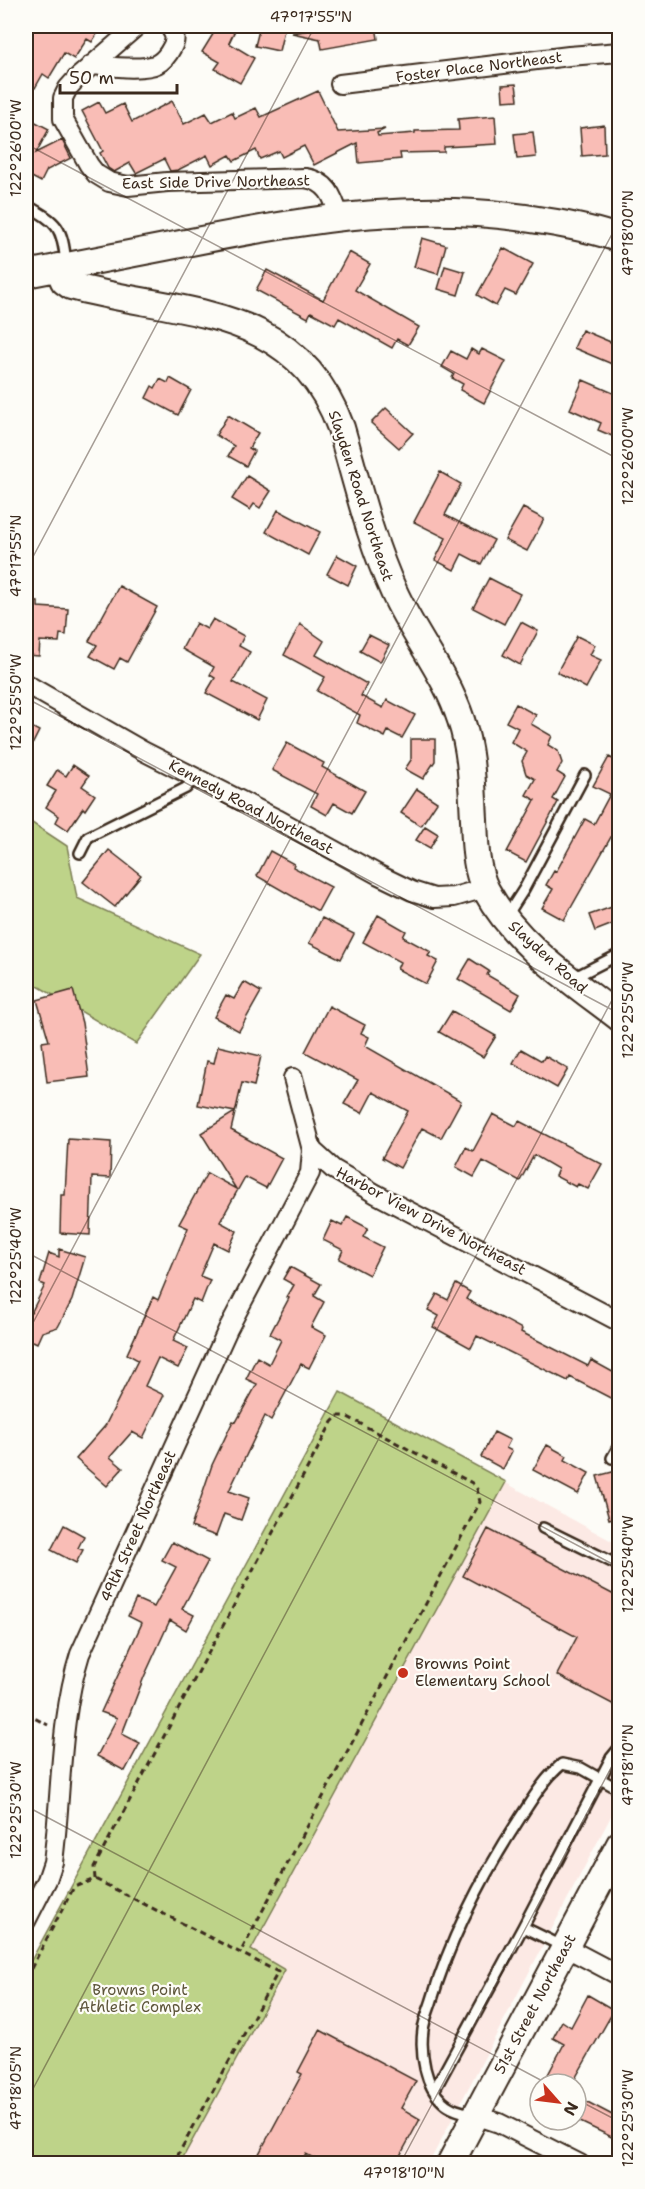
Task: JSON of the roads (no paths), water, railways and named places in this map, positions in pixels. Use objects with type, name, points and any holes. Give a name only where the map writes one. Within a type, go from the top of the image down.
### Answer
[{"type":"street","name":"East Side Drive Northeast","points":[[137,26],[91,65],[68,88],[63,98],[63,119],[96,174],[109,182],[128,186],[167,182],[305,178],[316,180],[329,190],[339,216]]},
{"type":"street","points":[[91,65],[148,67],[158,64],[175,42],[175,36],[169,26]]},
{"type":"street","name":"Foster Place Northeast","points":[[339,84],[620,52]]},
{"type":"street","points":[[26,274],[339,216],[413,211],[492,213],[530,218],[594,231],[620,239]]},
{"type":"street","points":[[594,231],[620,224]]},
{"type":"street","name":"Slayden Road Northeast","points":[[62,267],[64,281],[71,286],[213,316],[251,328],[270,337],[291,352],[318,382],[341,428],[386,574],[447,687],[461,718],[470,752],[476,854],[485,888]]},
{"type":"street","name":"Kennedy Road Northeast","points":[[26,684],[143,751],[412,891],[434,898],[454,897],[485,888]]},
{"type":"street","name":"Slayden Road","points":[[485,888],[504,918],[534,949],[620,1018]]},
{"type":"street","points":[[293,1078],[312,1150]]},
{"type":"street","name":"Harbor View Drive Northeast","points":[[312,1150],[333,1169],[366,1190],[620,1322]]},
{"type":"street","name":"49th Street Northeast","points":[[26,1921],[47,1880],[53,1862],[71,1686],[80,1654],[228,1329],[310,1173],[312,1150]]},
{"type":"street","name":"51st Street Northeast","points":[[450,2163],[620,1844]]},
{"type":"street","points":[[565,1947],[620,1976]]},
{"type":"street","points":[[475,2115],[499,2123],[580,2163]]},
{"type":"lane","points":[[26,205],[52,221],[63,236],[62,267]]},
{"type":"lane","points":[[504,918],[512,911],[585,775]]},
{"type":"lane","points":[[80,853],[88,837],[186,788],[195,777]]},
{"type":"lane","points":[[573,981],[577,976],[620,954]]},
{"type":"lane","points":[[612,1458],[620,1444]]},
{"type":"lane","points":[[543,1528],[620,1566]]},
{"type":"lane","points":[[435,2089],[611,1758],[620,1747]]},
{"type":"lane","points":[[475,2115],[460,2112],[443,2102],[426,2076],[422,2051],[423,2029],[439,1976],[470,1906],[501,1847],[547,1777],[562,1764],[581,1768],[620,1790]]},
{"type":"lane","points":[[523,1927],[565,1947]]},
{"type":"place","name":"Browns Point Elementary School","points":[[403,1673]]},
{"type":"park label","name":"Browns Point Athletic Complex","points":[[140,1998]]}]
